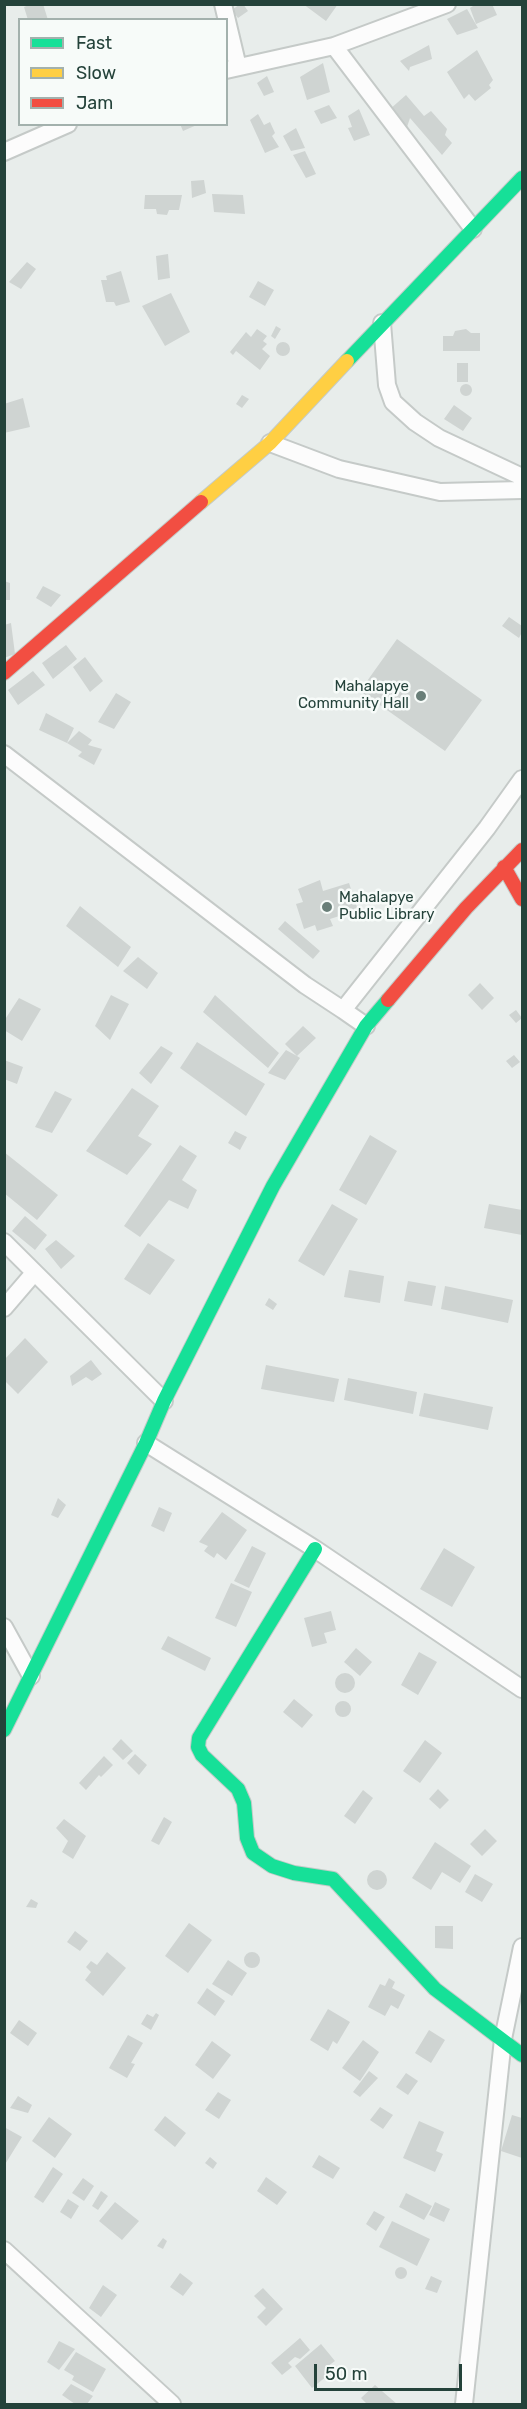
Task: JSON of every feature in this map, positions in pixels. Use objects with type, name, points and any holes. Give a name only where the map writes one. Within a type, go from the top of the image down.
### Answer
[{"type":"street","points":[[228,40],[232,68],[334,46],[447,4]]},
{"type":"street","points":[[334,46],[472,230]]},
{"type":"street","points":[[4,152],[63,126]]},
{"type":"street","points":[[4,673],[111,578],[270,443],[522,178]]},
{"type":"street","points":[[382,323],[387,385],[393,402],[415,422],[440,438],[522,477]]},
{"type":"street","points":[[270,443],[339,469],[440,492],[522,490]]},
{"type":"street","points":[[4,754],[305,985],[366,1026]]},
{"type":"street","points":[[343,1010],[487,828],[522,779]]},
{"type":"street","points":[[4,1730],[146,1443],[164,1401],[273,1186],[366,1026],[466,908],[522,850]]},
{"type":"street","points":[[504,867],[522,899]]},
{"type":"street","points":[[4,1242],[164,1401]]},
{"type":"street","points":[[4,1308],[34,1273]]},
{"type":"street","points":[[146,1443],[315,1549],[522,1689]]},
{"type":"street","points":[[315,1549],[199,1738],[198,1747],[202,1755],[238,1789],[244,1803],[247,1838],[253,1853],[272,1866],[294,1873],[333,1880],[435,1989],[522,2055]]},
{"type":"street","points":[[4,1627],[31,1676]]},
{"type":"street","points":[[464,2404],[503,2039],[522,1947]]},
{"type":"street","points":[[4,2250],[172,2404]]},
{"type":"building","points":[[31,4],[43,4],[47,18],[27,18],[24,7]]},
{"type":"building","points":[[243,4],[248,11],[238,18],[232,10]]},
{"type":"building","points":[[303,4],[338,4],[326,21]]},
{"type":"building","points":[[476,4],[492,4],[497,15],[476,24],[470,8]]},
{"type":"building","points":[[467,9],[478,28],[457,35],[447,19]]},
{"type":"building","points":[[429,45],[432,59],[410,67],[409,71],[400,61]]},
{"type":"building","points":[[477,50],[493,80],[489,85],[491,88],[475,101],[469,94],[464,99],[447,72]]},
{"type":"building","points":[[323,63],[330,92],[307,100],[300,77]]},
{"type":"building","points":[[267,76],[274,92],[264,96],[257,83]]},
{"type":"building","points":[[406,95],[424,116],[431,111],[447,129],[445,135],[452,143],[442,155],[410,118],[406,130],[389,110]]},
{"type":"building","points":[[329,105],[337,118],[321,124],[314,111]]},
{"type":"building","points":[[359,109],[370,135],[354,141],[348,128],[352,127],[348,116]]},
{"type":"building","points":[[258,114],[264,125],[270,122],[275,133],[272,136],[279,147],[265,153],[250,120]]},
{"type":"building","points":[[181,126],[194,126],[183,131]]},
{"type":"building","points":[[296,128],[305,148],[291,151],[283,136]]},
{"type":"building","points":[[305,151],[316,174],[306,178],[293,155]]},
{"type":"building","points":[[204,180],[206,193],[192,198],[191,181]]},
{"type":"building","points":[[212,194],[243,195],[245,214],[214,212]]},
{"type":"building","points":[[145,195],[182,195],[179,210],[169,210],[167,215],[157,214],[156,209],[144,209]]},
{"type":"building","points":[[168,254],[170,278],[158,280],[156,256]]},
{"type":"building","points":[[27,262],[36,269],[21,289],[9,282]]},
{"type":"building","points":[[121,271],[130,302],[116,306],[114,302],[106,302],[101,280],[107,280],[106,276]]},
{"type":"building","points":[[258,281],[274,290],[265,306],[249,297]]},
{"type":"building","points":[[171,293],[190,332],[165,346],[142,306]]},
{"type":"building","points":[[276,326],[281,329],[275,339],[271,336]]},
{"type":"building","points":[[257,329],[267,336],[263,341],[267,344],[262,349],[270,356],[260,370],[236,351],[233,355],[230,352],[246,332],[251,337]]},
{"type":"building","points":[[466,329],[471,333],[480,333],[480,351],[443,351],[443,336],[453,336],[455,331]]},
{"type":"building","points":[[280,342],[286,342],[290,349],[286,356],[280,356],[276,352],[276,346]]},
{"type":"building","points":[[457,363],[468,363],[468,382],[457,382]]},
{"type":"building","points":[[468,384],[472,390],[468,396],[464,396],[460,388]]},
{"type":"building","points":[[242,395],[249,399],[242,408],[236,404]]},
{"type":"building","points":[[23,398],[30,427],[4,433],[4,404]]},
{"type":"building","points":[[454,405],[472,418],[463,431],[444,419]]},
{"type":"building","points":[[4,581],[10,583],[10,600],[4,600]]},
{"type":"building","points":[[43,586],[61,595],[51,607],[36,598]]},
{"type":"building","points":[[509,617],[522,626],[519,638],[502,626]]},
{"type":"building","points":[[11,623],[15,654],[4,658],[4,625]]},
{"type":"building","name":"Mahalapye Community Hall","points":[[397,639],[482,700],[445,751],[360,691]]},
{"type":"building","points":[[66,645],[77,659],[53,679],[42,663]]},
{"type":"building","points":[[85,657],[103,681],[90,692],[73,667]]},
{"type":"building","points":[[33,671],[45,685],[18,705],[8,690]]},
{"type":"building","points":[[116,693],[131,702],[114,729],[98,722]]},
{"type":"building","points":[[46,713],[74,728],[67,743],[39,730]]},
{"type":"building","points":[[79,731],[92,740],[88,745],[102,749],[94,765],[78,756],[82,752],[67,743]]},
{"type":"building","name":"Mahalapye Public Library","points":[[320,880],[323,891],[349,883],[358,910],[330,919],[333,926],[317,931],[315,925],[304,929],[296,904],[303,902],[298,889]]},
{"type":"building","points":[[80,906],[131,947],[118,967],[66,926]]},
{"type":"building","points":[[285,921],[320,951],[313,959],[278,929]]},
{"type":"building","points":[[138,957],[158,973],[147,989],[123,971]]},
{"type":"building","points":[[480,983],[494,998],[482,1010],[468,995]]},
{"type":"building","points":[[111,995],[129,1004],[110,1040],[95,1026]]},
{"type":"building","points":[[215,995],[279,1053],[268,1068],[203,1012]]},
{"type":"building","points":[[19,998],[41,1009],[22,1041],[4,1030],[4,1021]]},
{"type":"building","points":[[516,1010],[522,1018],[516,1023],[509,1015]]},
{"type":"building","points":[[303,1026],[316,1038],[297,1056],[285,1044]]},
{"type":"building","points":[[197,1042],[265,1084],[246,1116],[180,1068]]},
{"type":"building","points":[[161,1046],[173,1053],[151,1084],[139,1073]]},
{"type":"building","points":[[286,1050],[300,1058],[285,1080],[268,1073]]},
{"type":"building","points":[[514,1055],[520,1062],[512,1068],[506,1061]]},
{"type":"building","points":[[4,1060],[23,1067],[17,1084],[4,1079]]},
{"type":"building","points":[[132,1088],[159,1106],[138,1136],[152,1144],[127,1175],[86,1151]]},
{"type":"building","points":[[55,1091],[72,1099],[52,1133],[35,1127]]},
{"type":"building","points":[[235,1131],[247,1137],[240,1150],[228,1143]]},
{"type":"building","points":[[370,1135],[397,1151],[366,1205],[339,1190]]},
{"type":"building","points":[[180,1145],[197,1156],[182,1180],[197,1190],[188,1209],[169,1200],[140,1237],[124,1226]]},
{"type":"building","points":[[4,1152],[58,1195],[37,1220],[4,1193]]},
{"type":"building","points":[[332,1204],[358,1219],[324,1276],[298,1261]]},
{"type":"building","points":[[489,1204],[522,1210],[522,1235],[484,1228]]},
{"type":"building","points":[[25,1216],[47,1235],[35,1250],[12,1231]]},
{"type":"building","points":[[56,1240],[75,1256],[61,1269],[45,1249]]},
{"type":"building","points":[[148,1243],[175,1260],[150,1295],[124,1279]]},
{"type":"building","points":[[349,1270],[384,1276],[380,1303],[344,1297]]},
{"type":"building","points":[[408,1281],[436,1286],[432,1306],[404,1301]]},
{"type":"building","points":[[445,1286],[513,1300],[508,1323],[441,1309]]},
{"type":"building","points":[[269,1298],[277,1304],[273,1310],[265,1305]]},
{"type":"building","points":[[25,1338],[48,1362],[18,1394],[4,1380],[4,1360]]},
{"type":"building","points":[[91,1360],[102,1374],[92,1381],[86,1377],[72,1386],[70,1376]]},
{"type":"building","points":[[266,1365],[339,1379],[334,1402],[261,1389]]},
{"type":"building","points":[[348,1378],[417,1392],[413,1414],[344,1400]]},
{"type":"building","points":[[424,1393],[493,1407],[488,1430],[419,1416]]},
{"type":"building","points":[[58,1498],[66,1505],[58,1518],[51,1515]]},
{"type":"building","points":[[159,1507],[172,1513],[164,1532],[151,1526]]},
{"type":"building","points":[[222,1512],[247,1530],[226,1560],[217,1553],[214,1558],[204,1551],[208,1546],[199,1542]]},
{"type":"building","points":[[252,1546],[266,1553],[249,1588],[234,1581]]},
{"type":"building","points":[[444,1548],[475,1567],[452,1607],[420,1589]]},
{"type":"building","points":[[231,1583],[252,1592],[236,1627],[215,1618]]},
{"type":"building","points":[[331,1611],[336,1630],[324,1633],[327,1643],[312,1647],[304,1618]]},
{"type":"building","points":[[168,1636],[211,1658],[205,1671],[161,1649]]},
{"type":"building","points":[[356,1648],[372,1662],[360,1676],[344,1662]]},
{"type":"building","points":[[419,1652],[437,1662],[418,1695],[401,1685]]},
{"type":"building","points":[[341,1673],[349,1673],[355,1679],[355,1687],[349,1693],[341,1693],[335,1687],[335,1679]]},
{"type":"building","points":[[294,1699],[313,1715],[302,1728],[283,1712]]},
{"type":"building","points":[[343,1701],[351,1709],[343,1717],[335,1709]]},
{"type":"building","points":[[121,1739],[133,1751],[123,1760],[112,1749]]},
{"type":"building","points":[[425,1740],[442,1753],[420,1783],[403,1771]]},
{"type":"building","points":[[135,1754],[147,1765],[139,1775],[127,1763]]},
{"type":"building","points":[[104,1756],[113,1765],[101,1777],[99,1775],[86,1790],[79,1783]]},
{"type":"building","points":[[438,1789],[449,1800],[440,1809],[429,1799]]},
{"type":"building","points":[[363,1790],[373,1798],[355,1824],[344,1816]]},
{"type":"building","points":[[164,1817],[172,1822],[159,1845],[151,1841]]},
{"type":"building","points":[[64,1819],[86,1836],[73,1859],[62,1852],[68,1841],[56,1828]]},
{"type":"building","points":[[485,1829],[497,1841],[482,1856],[470,1844]]},
{"type":"building","points":[[435,1842],[471,1866],[460,1883],[442,1872],[431,1890],[412,1878]]},
{"type":"building","points":[[373,1870],[381,1870],[387,1876],[387,1884],[381,1890],[373,1890],[367,1884],[367,1876]]},
{"type":"building","points":[[475,1874],[493,1884],[482,1902],[465,1892]]},
{"type":"building","points":[[31,1899],[38,1903],[36,1908],[26,1907]]},
{"type":"building","points":[[189,1923],[212,1940],[188,1973],[165,1956]]},
{"type":"building","points":[[435,1926],[453,1926],[453,1949],[435,1948]]},
{"type":"building","points":[[75,1931],[88,1941],[80,1951],[67,1942]]},
{"type":"building","points":[[107,1952],[126,1968],[103,1996],[85,1980],[91,1972],[86,1967],[91,1961],[97,1965]]},
{"type":"building","points":[[252,1952],[258,1954],[260,1960],[258,1966],[252,1968],[246,1966],[244,1960],[246,1954]]},
{"type":"building","points":[[228,1960],[247,1973],[232,1996],[212,1984]]},
{"type":"building","points":[[389,1978],[395,1982],[392,1988],[405,1995],[398,2009],[391,2005],[385,2016],[368,2007],[380,1984],[385,1986]]},
{"type":"building","points":[[207,1988],[225,2001],[215,2016],[197,2003]]},
{"type":"building","points":[[328,2009],[350,2022],[337,2044],[333,2041],[328,2051],[310,2040]]},
{"type":"building","points":[[156,2013],[159,2015],[151,2030],[141,2024],[147,2014],[153,2017]]},
{"type":"building","points":[[19,2020],[37,2033],[28,2046],[10,2033]]},
{"type":"building","points":[[429,2030],[445,2040],[431,2063],[415,2053]]},
{"type":"building","points":[[128,2035],[143,2043],[131,2063],[135,2064],[127,2078],[109,2068]]},
{"type":"building","points":[[363,2040],[379,2052],[360,2081],[342,2068]]},
{"type":"building","points":[[212,2041],[231,2055],[213,2079],[195,2065]]},
{"type":"building","points":[[369,2071],[378,2078],[360,2097],[353,2092]]},
{"type":"building","points":[[406,2073],[418,2081],[408,2095],[396,2087]]},
{"type":"building","points":[[218,2092],[231,2100],[219,2119],[205,2110]]},
{"type":"building","points":[[18,2096],[32,2105],[28,2113],[10,2108]]},
{"type":"building","points":[[380,2107],[393,2115],[383,2129],[370,2120]]},
{"type":"building","points":[[512,2115],[522,2118],[522,2158],[501,2151]]},
{"type":"building","points":[[165,2116],[186,2133],[175,2147],[154,2130]]},
{"type":"building","points":[[49,2117],[72,2134],[55,2158],[32,2141]]},
{"type":"building","points":[[419,2121],[444,2132],[436,2151],[443,2154],[435,2172],[403,2158]]},
{"type":"building","points":[[4,2127],[22,2137],[4,2166]]},
{"type":"building","points":[[319,2155],[340,2168],[333,2179],[312,2167]]},
{"type":"building","points":[[210,2157],[217,2163],[213,2169],[205,2163]]},
{"type":"building","points":[[53,2167],[63,2174],[43,2203],[34,2197]]},
{"type":"building","points":[[266,2177],[287,2192],[277,2205],[257,2191]]},
{"type":"building","points":[[83,2178],[94,2186],[84,2201],[72,2193]]},
{"type":"building","points":[[101,2191],[108,2196],[98,2210],[92,2206]]},
{"type":"building","points":[[406,2193],[432,2206],[424,2220],[399,2207]]},
{"type":"building","points":[[68,2199],[79,2206],[71,2219],[60,2212]]},
{"type":"building","points":[[115,2202],[139,2221],[122,2240],[99,2221]]},
{"type":"building","points":[[435,2202],[450,2209],[444,2222],[429,2215]]},
{"type":"building","points":[[374,2211],[385,2217],[376,2231],[366,2224]]},
{"type":"building","points":[[392,2221],[430,2239],[417,2266],[379,2247]]},
{"type":"building","points":[[163,2238],[167,2241],[163,2249],[157,2246]]},
{"type":"building","points":[[403,2267],[407,2273],[403,2279],[399,2279],[395,2271]]},
{"type":"building","points":[[180,2273],[193,2283],[183,2296],[170,2287]]},
{"type":"building","points":[[431,2276],[442,2281],[437,2293],[425,2289]]},
{"type":"building","points":[[103,2285],[117,2295],[101,2317],[89,2308]]},
{"type":"building","points":[[263,2288],[283,2309],[266,2326],[257,2317],[266,2308],[254,2296]]},
{"type":"building","points":[[300,2338],[310,2350],[300,2359],[295,2357],[288,2363],[292,2367],[282,2375],[271,2363]]},
{"type":"building","points":[[59,2341],[75,2349],[59,2370],[47,2362]]},
{"type":"building","points":[[321,2344],[335,2361],[328,2366],[332,2372],[312,2388],[295,2366]]},
{"type":"building","points":[[76,2352],[106,2369],[93,2392],[72,2380],[74,2376],[64,2370]]},
{"type":"building","points":[[71,2384],[93,2396],[87,2404],[75,2404],[62,2395]]},
{"type":"building","points":[[375,2385],[397,2404],[367,2404],[361,2398]]},
{"type":"traffic: fast","points":[[347,361],[522,178]]},
{"type":"traffic: fast","points":[[4,1730],[146,1443],[164,1401],[273,1186],[366,1026],[388,1000]]},
{"type":"traffic: fast","points":[[315,1549],[199,1738],[198,1747],[202,1755],[238,1789],[244,1803],[247,1838],[253,1853],[272,1866],[294,1873],[333,1879],[435,1989],[522,2055]]},
{"type":"traffic: slow","points":[[201,502],[270,443],[347,361]]},
{"type":"traffic: jam","points":[[4,673],[201,502]]},
{"type":"traffic: jam","points":[[388,1000],[466,908],[522,850]]},
{"type":"traffic: jam","points":[[504,867],[522,899]]},
{"type":"place","name":"Mahalapye Community Hall","points":[[421,696]]},
{"type":"place","name":"Mahalapye Public Library","points":[[327,907]]}]
